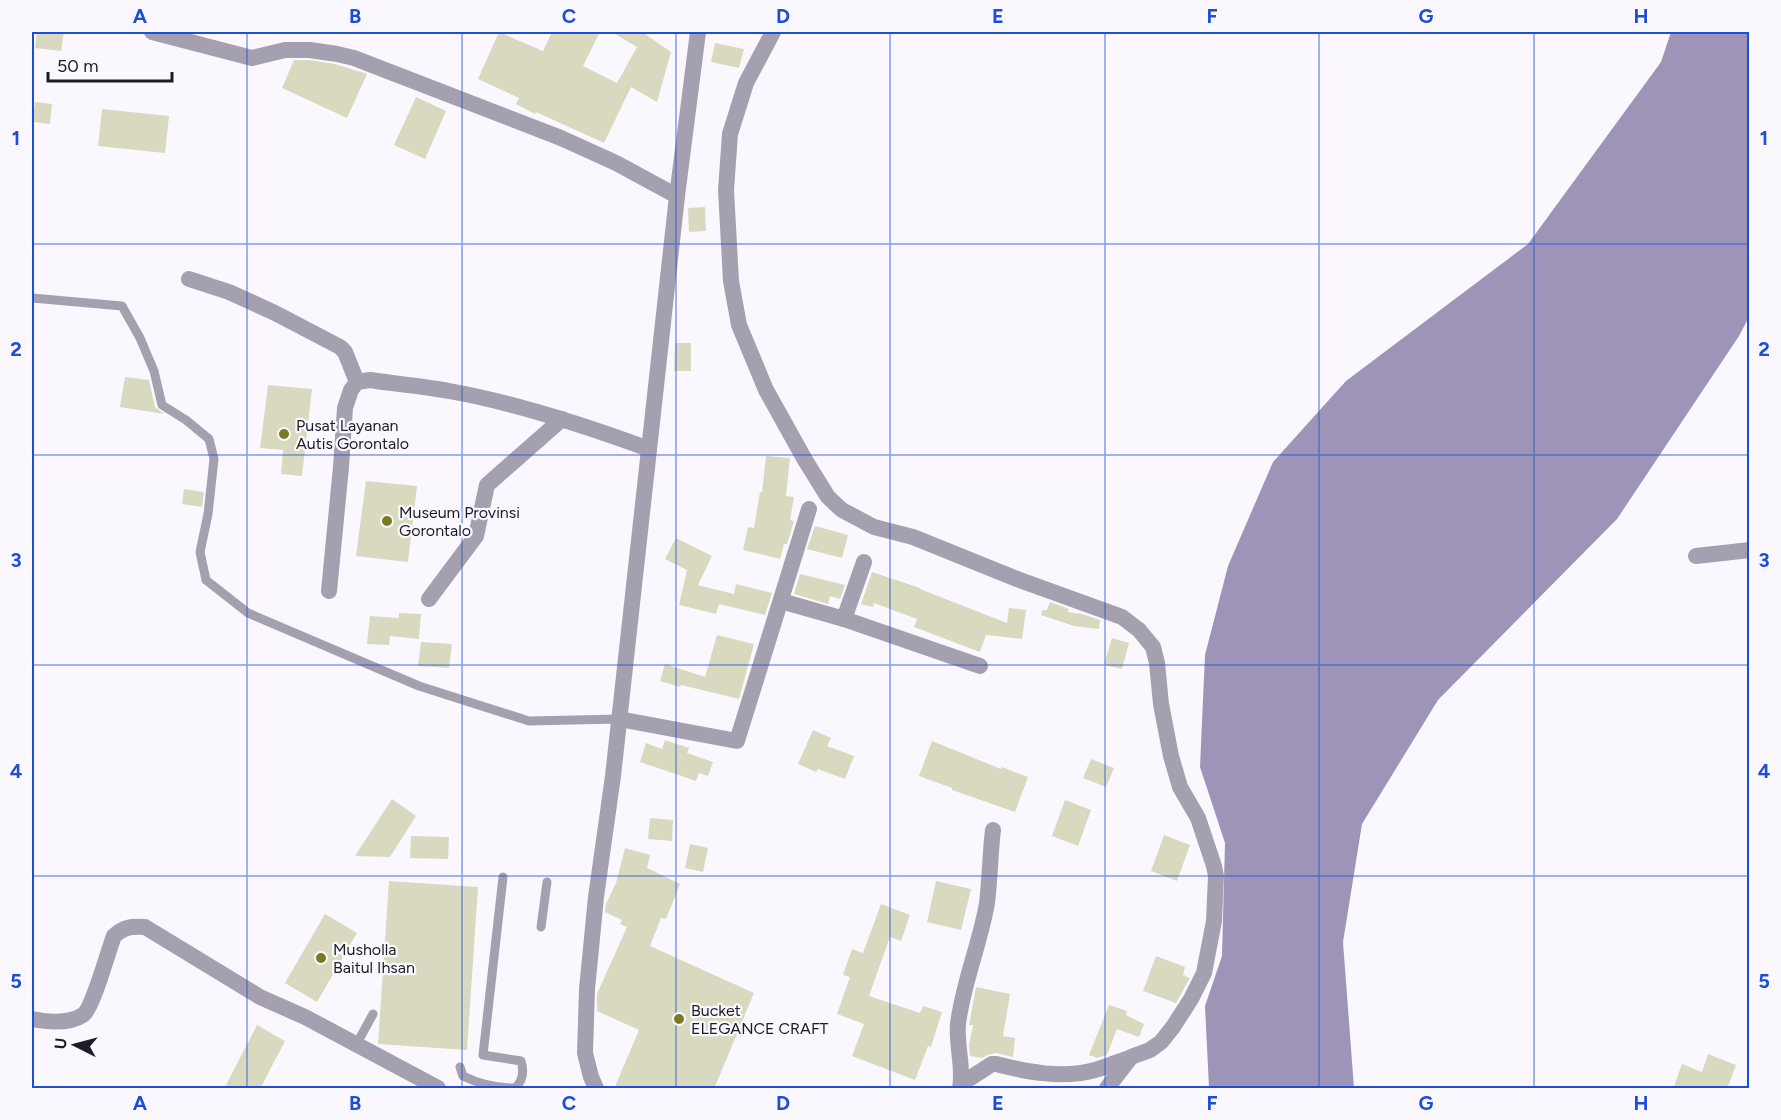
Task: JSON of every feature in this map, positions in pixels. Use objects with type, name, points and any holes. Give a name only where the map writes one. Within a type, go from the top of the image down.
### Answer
[{"type":"street","points":[[152,32],[252,58],[285,50],[310,50],[354,58],[561,138],[616,163],[677,196]]},
{"type":"street","points":[[591,1087],[585,1053],[586,989],[698,32]]},
{"type":"street","points":[[773,32],[746,82],[730,134],[726,190],[731,280],[739,325],[766,390],[828,497],[842,510],[874,527],[913,537],[1017,579],[1122,617],[1139,630],[1153,647],[1171,756],[1180,787],[1198,818],[1216,876],[1214,921],[1204,973],[1191,999],[1161,1042],[1150,1050],[1093,1071],[1067,1074],[1024,1071],[992,1064],[960,1086]]},
{"type":"street","points":[[189,279],[229,292],[340,347],[345,352],[357,382]]},
{"type":"street","points":[[329,591],[345,408],[351,390],[357,382],[370,380],[448,391],[562,419],[649,449]]},
{"type":"street","points":[[429,599],[476,536],[487,485],[562,419]]},
{"type":"street","points":[[619,719],[737,741],[809,509]]},
{"type":"street","points":[[1696,556],[1749,550]]},
{"type":"street","points":[[844,619],[864,562]]},
{"type":"street","points":[[781,601],[844,619],[980,666]]},
{"type":"street","points":[[960,1086],[958,1022],[987,902],[993,830]]},
{"type":"street","points":[[32,1019],[56,1022],[84,1014],[91,1003],[114,936],[122,929],[132,926],[145,927],[260,997],[304,1017],[438,1089]]},
{"type":"street","points":[[1107,1089],[1131,1057]]},
{"type":"lane","points":[[32,298],[122,306],[154,370],[162,405],[186,420],[209,439],[214,459],[208,514],[200,552],[206,580],[248,613],[419,686],[529,721],[619,719]]},
{"type":"lane","points":[[460,1067],[463,1076],[471,1080],[504,1088],[515,1088],[523,1074],[524,1068],[521,1061],[483,1055],[503,877]]},
{"type":"lane","points":[[541,927],[547,882]]},
{"type":"lane","points":[[356,1045],[373,1014]]},
{"type":"shaded area","points":[[1671,32],[1749,32],[1749,317],[1739,336],[1617,519],[1438,700],[1362,824],[1343,942],[1354,1088],[1209,1088],[1205,1006],[1222,956],[1225,843],[1200,767],[1205,655],[1228,566],[1273,462],[1346,381],[1528,244],[1661,62]]},
{"type":"building","points":[[37,32],[64,32],[61,51],[35,48]]},
{"type":"building","points":[[499,32],[543,51],[552,32],[600,32],[583,66],[617,83],[637,47],[612,32],[642,32],[671,52],[657,102],[631,87],[604,143],[536,112],[535,114],[516,104],[519,98],[478,79]]},
{"type":"building","points":[[715,43],[744,49],[739,68],[711,62]]},
{"type":"building","points":[[294,60],[335,64],[367,74],[347,118],[282,88]]},
{"type":"building","points":[[416,97],[446,111],[425,159],[394,145]]},
{"type":"building","points":[[35,102],[52,104],[50,124],[33,122]]},
{"type":"building","points":[[102,109],[169,116],[165,153],[98,146]]},
{"type":"building","points":[[705,207],[706,231],[689,232],[688,208]]},
{"type":"building","points":[[675,343],[691,343],[691,371],[674,371]]},
{"type":"building","points":[[125,377],[149,380],[155,407],[164,414],[120,407]]},
{"type":"building","name":"Pusat Layanan Autis Gorontalo","points":[[268,385],[312,389],[302,476],[281,474],[283,450],[260,448]]},
{"type":"building","points":[[766,456],[790,458],[786,496],[794,497],[790,520],[794,521],[780,559],[743,550],[748,527],[754,528],[760,492],[762,493]]},
{"type":"building","name":"Museum Provinsi Gorontalo","points":[[366,481],[417,486],[408,562],[356,556]]},
{"type":"building","points":[[184,489],[204,492],[202,507],[182,504]]},
{"type":"building","points":[[815,526],[848,535],[842,558],[807,549]]},
{"type":"building","points":[[676,538],[712,556],[698,585],[734,594],[736,584],[772,593],[765,615],[719,604],[716,614],[679,605],[687,570],[665,559]]},
{"type":"building","points":[[872,572],[920,588],[1007,623],[1009,608],[1026,610],[1022,639],[986,635],[980,652],[914,627],[917,619],[874,603],[873,607],[861,604]]},
{"type":"building","points":[[800,574],[845,585],[840,599],[830,596],[828,604],[794,594]]},
{"type":"building","points":[[1050,602],[1069,609],[1068,612],[1100,620],[1099,629],[1074,626],[1041,615],[1042,610],[1047,610]]},
{"type":"building","points":[[399,613],[421,614],[419,639],[390,636],[389,645],[367,644],[370,616],[399,618]]},
{"type":"building","points":[[717,635],[754,644],[739,699],[660,681],[665,664],[705,677]]},
{"type":"building","points":[[1112,638],[1129,643],[1122,669],[1104,665]]},
{"type":"building","points":[[421,642],[452,644],[449,668],[418,666]]},
{"type":"building","points":[[813,730],[831,738],[827,746],[854,756],[845,779],[818,769],[816,772],[798,764]]},
{"type":"building","points":[[665,740],[689,748],[687,753],[713,762],[708,776],[699,773],[696,781],[640,762],[646,743],[662,749]]},
{"type":"building","points":[[932,741],[1001,769],[1002,767],[1028,777],[1015,812],[919,776]]},
{"type":"building","points":[[1091,759],[1114,768],[1106,787],[1083,778]]},
{"type":"building","points":[[392,799],[416,816],[390,857],[355,856]]},
{"type":"building","points":[[1065,800],[1091,810],[1078,846],[1052,836]]},
{"type":"building","points":[[650,818],[673,820],[672,841],[648,839]]},
{"type":"building","points":[[1164,835],[1190,845],[1177,881],[1151,871]]},
{"type":"building","points":[[411,836],[449,837],[448,859],[410,858]]},
{"type":"building","points":[[690,844],[708,848],[703,872],[685,868]]},
{"type":"building","name":"Bucket ELEGANCE CRAFT","points":[[625,848],[650,855],[647,868],[680,884],[666,919],[661,918],[650,946],[754,993],[714,1089],[614,1089],[639,1030],[597,1011],[597,994],[627,927],[620,924],[622,920],[605,912],[606,904],[616,883]]},
{"type":"building","points":[[389,881],[478,887],[467,1050],[378,1044]]},
{"type":"building","points":[[936,881],[971,889],[961,930],[927,922]]},
{"type":"building","points":[[881,904],[910,915],[901,941],[890,937],[869,996],[920,1013],[923,1006],[942,1012],[931,1047],[928,1046],[915,1080],[852,1056],[864,1024],[837,1014],[850,977],[843,975],[852,949],[863,953]]},
{"type":"building","name":"Musholla Baitul Ihsan","points":[[325,914],[357,933],[317,1002],[285,983]]},
{"type":"building","points":[[1156,956],[1185,967],[1183,975],[1190,978],[1176,1003],[1143,991]]},
{"type":"building","points":[[976,987],[1010,994],[1003,1036],[1015,1038],[1013,1057],[996,1053],[982,1058],[970,1056],[969,1045],[973,1025],[969,1025]]},
{"type":"building","points":[[1109,1005],[1127,1011],[1126,1015],[1144,1024],[1139,1037],[1117,1029],[1107,1055],[1097,1058],[1089,1055]]},
{"type":"building","points":[[257,1025],[285,1041],[260,1089],[224,1089]]},
{"type":"building","points":[[1708,1054],[1736,1065],[1727,1089],[1673,1089],[1682,1064],[1702,1072]]},
{"type":"place","name":"Pusat Layanan Autis Gorontalo","points":[[284,434]]},
{"type":"place","name":"Museum Provinsi Gorontalo","points":[[387,521]]},
{"type":"place","name":"Musholla Baitul Ihsan","points":[[321,958]]},
{"type":"place","name":"Bucket ELEGANCE CRAFT","points":[[679,1019]]}]
